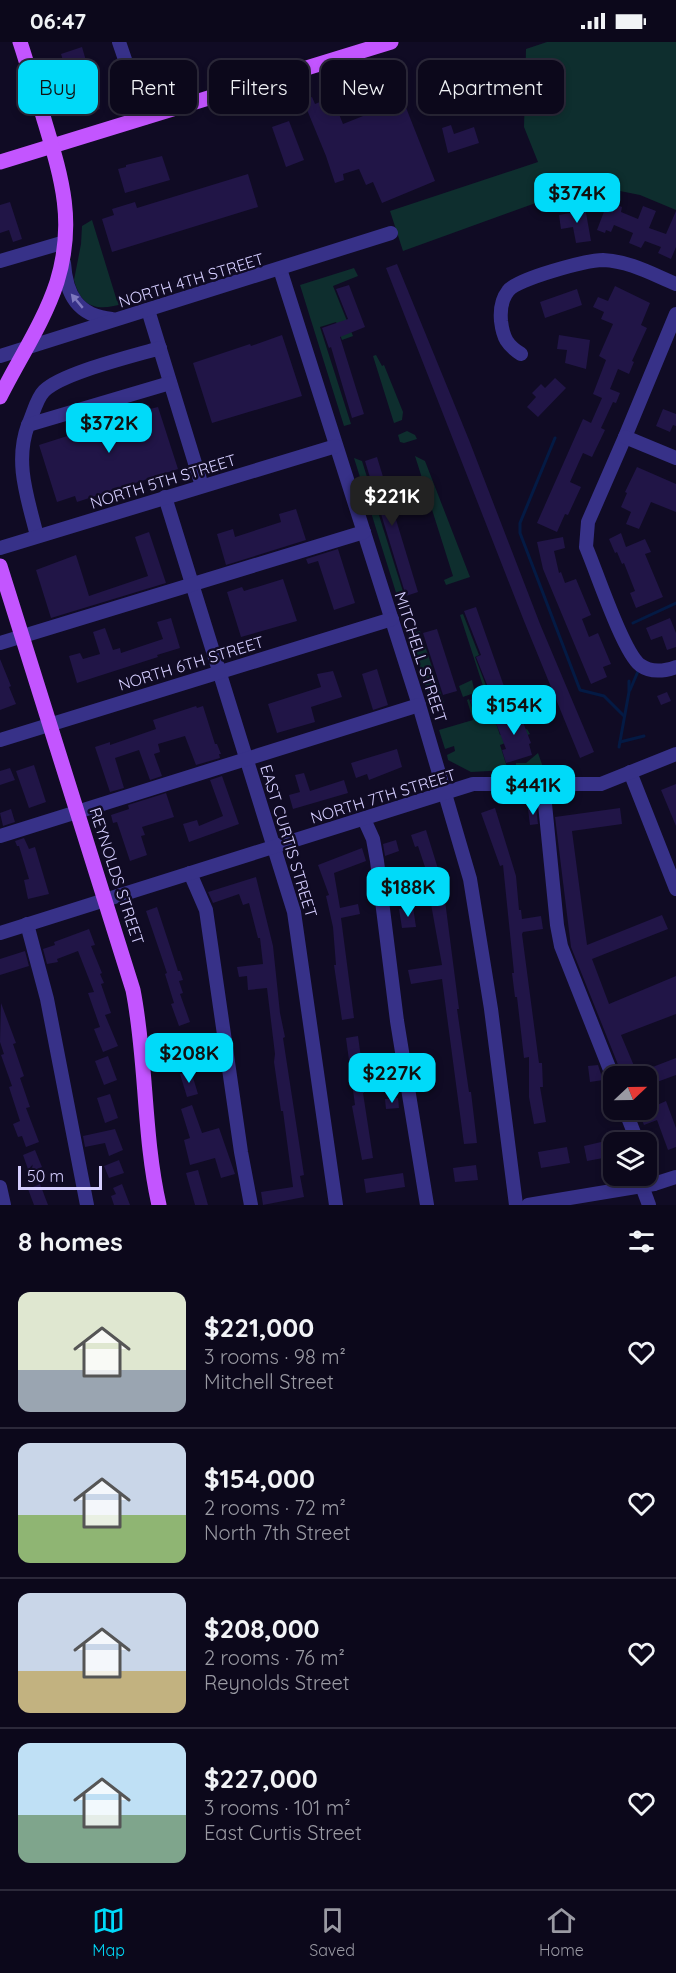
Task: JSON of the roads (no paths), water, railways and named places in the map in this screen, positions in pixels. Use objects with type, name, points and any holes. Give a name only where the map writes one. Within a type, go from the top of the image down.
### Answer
[{"type":"main road","points":[[0,397],[28,347],[56,284],[64,250],[65,201],[52,146],[20,42]]},
{"type":"main road","points":[[0,162],[390,42]]},
{"type":"main road","name":"REYNOLDS STREET","points":[[0,566],[126,962],[138,1014],[151,1158],[159,1205]]},
{"type":"street","points":[[119,42],[145,118]]},
{"type":"street","name":"NORTH 4TH STREET","points":[[0,356],[391,233]]},
{"type":"street","points":[[0,261],[64,250],[65,278],[72,298],[89,314],[99,318],[117,320]]},
{"type":"street","points":[[521,354],[510,347],[504,335],[500,309],[509,289],[523,281],[585,261],[602,260],[622,262],[676,284]]},
{"type":"street","name":"MITCHELL STREET","points":[[280,269],[419,705],[470,879],[516,1205]]},
{"type":"street","points":[[148,310],[202,486]]},
{"type":"street","points":[[676,314],[588,522],[586,547],[621,635],[639,664],[648,669],[665,671],[676,667]]},
{"type":"street","points":[[38,536],[23,478],[21,453],[28,425],[42,392],[67,377],[160,348]]},
{"type":"street","points":[[28,425],[170,383]]},
{"type":"street","points":[[625,437],[676,458]]},
{"type":"street","name":"NORTH 5TH STREET","points":[[0,548],[336,446]]},
{"type":"street","name":"EAST CURTIS STREET","points":[[165,497],[294,912],[336,1205]]},
{"type":"street","points":[[0,643],[364,532]]},
{"type":"street","name":"NORTH 6TH STREET","points":[[0,740],[392,619]]},
{"type":"street","points":[[0,836],[419,705]]},
{"type":"street","name":"NORTH 7TH STREET","points":[[0,933],[473,784],[601,784],[676,754]]},
{"type":"street","points":[[630,772],[676,888]]},
{"type":"street","points":[[543,784],[561,946],[608,1066]]},
{"type":"street","points":[[364,819],[373,839],[377,861],[397,1021],[427,1205]]},
{"type":"street","points":[[190,873],[206,910],[241,1152],[251,1205]]},
{"type":"street","points":[[27,924],[47,999],[87,1205]]},
{"type":"street","points":[[657,1182],[676,1177]]},
{"type":"street","points":[[528,1205],[578,1201],[644,1186]]},
{"type":"street","points":[[648,1186],[649,1205]]},
{"type":"street","points":[[0,1187],[4,1205]]},
{"type":"waterway","points":[[555,438],[520,523],[520,533],[580,690],[604,696],[624,716]]},
{"type":"waterway","points":[[633,623],[676,603]]},
{"type":"waterway","points":[[630,690],[639,669]]},
{"type":"waterway","points":[[619,747],[629,681]]},
{"type":"waterway","points":[[620,742],[644,736]]}]
